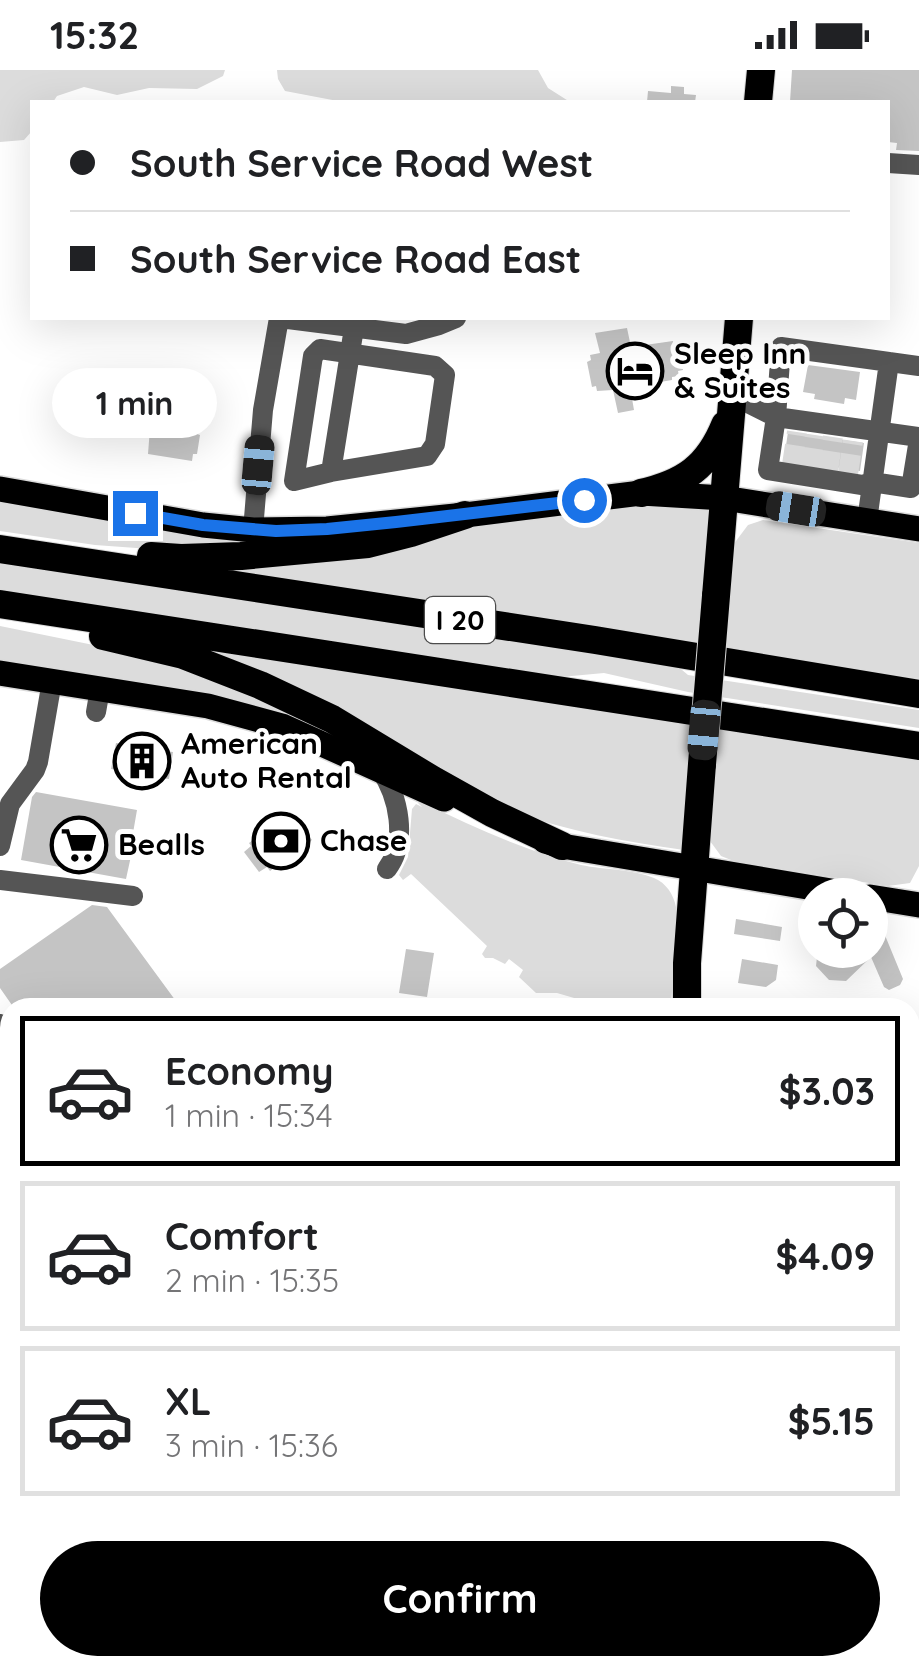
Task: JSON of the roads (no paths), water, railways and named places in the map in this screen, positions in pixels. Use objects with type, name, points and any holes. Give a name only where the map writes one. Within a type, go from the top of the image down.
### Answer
[{"type":"highway","points":[[686,998],[739,320]]},
{"type":"highway","points":[[642,493],[678,481],[699,466],[710,455],[731,406]]},
{"type":"highway","points":[[0,548],[181,558],[241,556],[368,544],[412,534],[465,515]]},
{"type":"highway","name":"I 20","points":[[0,548],[919,694]]},
{"type":"highway","points":[[0,608],[182,656],[260,685],[332,718],[492,813],[562,846]]},
{"type":"highway","name":"I 20","points":[[0,608],[919,746]]},
{"type":"main road","points":[[0,489],[252,530],[327,529],[642,493],[724,498],[919,529]]},
{"type":"main road","points":[[0,673],[52,681],[98,700],[208,706],[282,726],[490,822],[562,846],[798,886]]},
{"type":"main road","points":[[888,901],[919,905]]},
{"type":"street","points":[[890,163],[919,166]]},
{"type":"street","points":[[252,530],[263,410],[279,320]]},
{"type":"street","points":[[294,320],[406,334],[452,320]]},
{"type":"street","points":[[330,472],[354,328]]},
{"type":"street","points":[[731,406],[746,402],[776,417],[825,430],[880,431],[919,438],[911,488],[872,482],[862,485],[819,474],[768,470],[776,417],[781,346],[919,366]]},
{"type":"street","points":[[320,350],[436,366],[445,375],[436,444],[426,456],[330,472],[294,481],[313,356],[320,350]]},
{"type":"street","points":[[867,521],[889,362]]},
{"type":"street","points":[[0,846],[10,804],[38,762],[52,681]]},
{"type":"street","points":[[380,769],[393,791],[398,824],[396,850],[387,869]]},
{"type":"street","points":[[398,824],[416,794],[436,795]]},
{"type":"street","points":[[0,880],[133,896]]},
{"type":"tunnel","points":[[792,465],[797,432]]},
{"type":"tunnel","points":[[810,468],[815,435]]},
{"type":"tunnel","points":[[828,471],[833,437]]},
{"type":"tunnel","points":[[848,474],[853,441]]},
{"type":"place","name":"Sleep Inn & Suites","points":[[635,371]]},
{"type":"place","name":"American Auto Rental","points":[[142,761]]},
{"type":"place","name":"Chase","points":[[281,841]]},
{"type":"place","name":"Bealls","points":[[79,845]]}]
